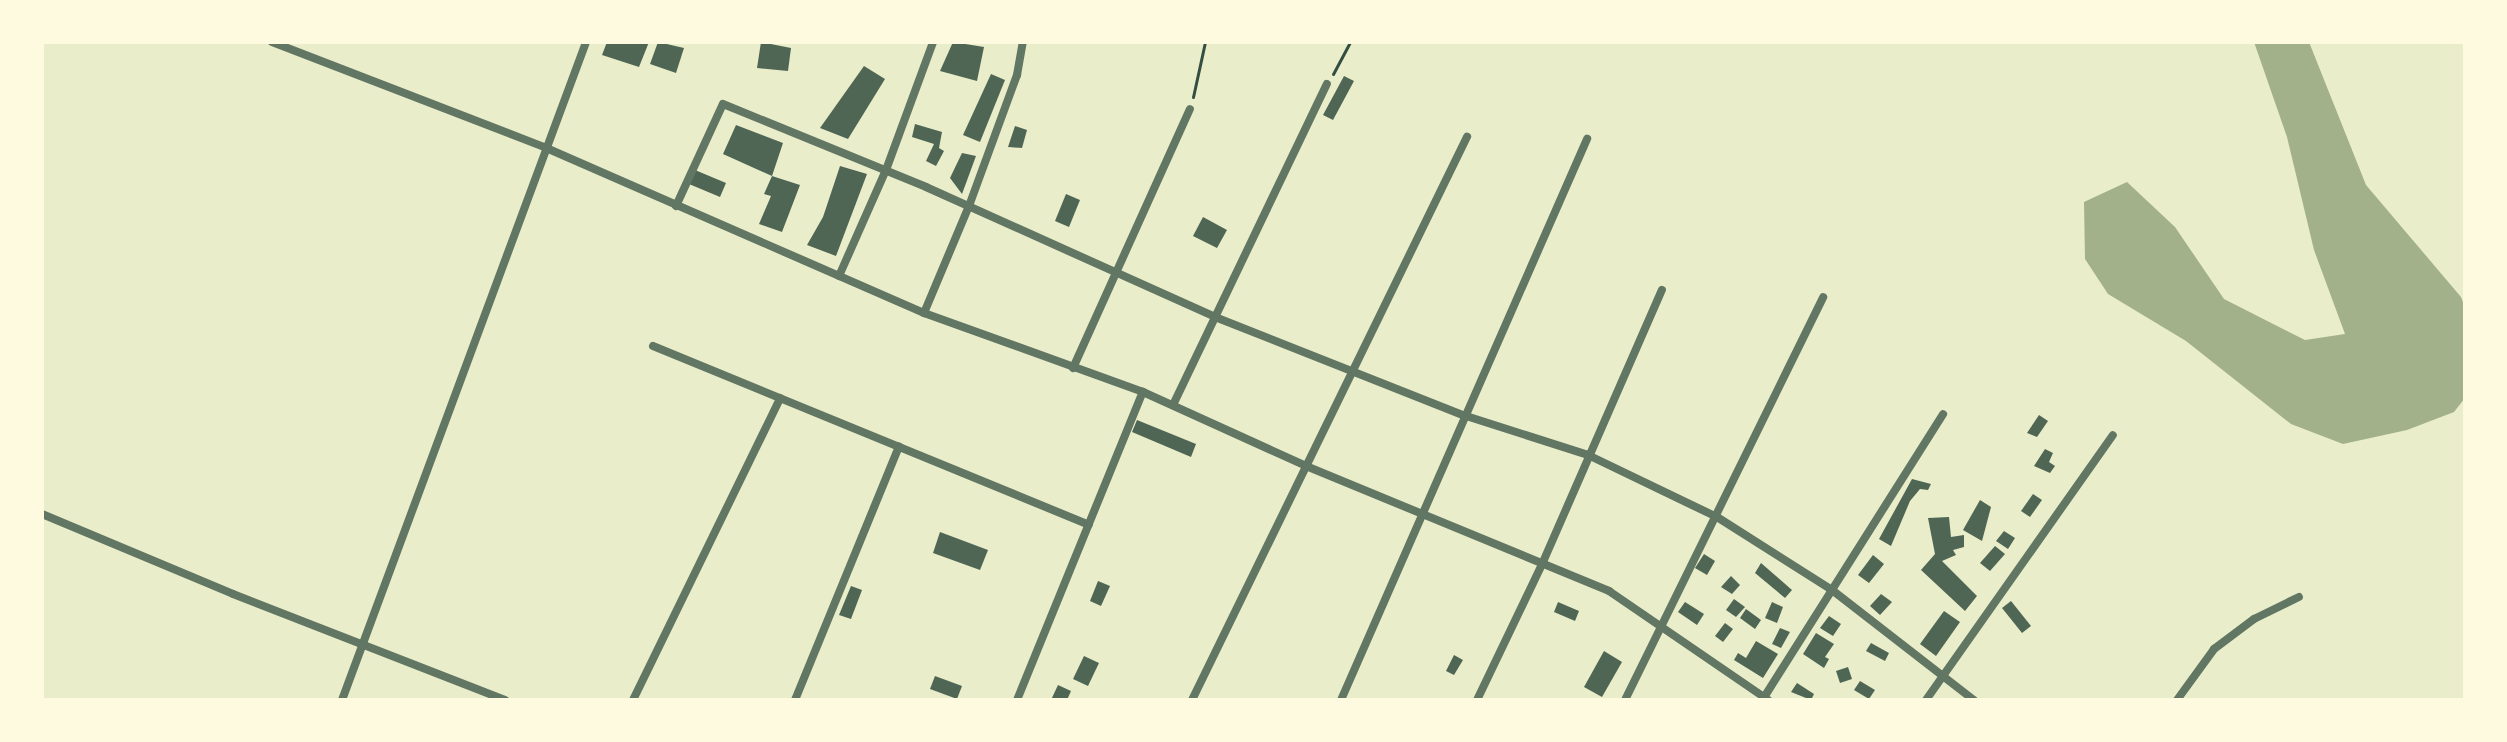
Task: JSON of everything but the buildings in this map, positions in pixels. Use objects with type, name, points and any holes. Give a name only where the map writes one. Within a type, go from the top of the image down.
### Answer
[{"type":"street","points":[[272,42],[544,147],[924,313],[1143,392],[1306,466],[1423,511],[1609,591],[1765,699],[1943,414]]},
{"type":"street","points":[[342,700],[544,147],[586,42]]},
{"type":"street","points":[[839,276],[886,170],[933,42]]},
{"type":"street","points":[[924,313],[969,206],[1017,75],[1023,42]]},
{"type":"street","points":[[1173,405],[1327,84]]},
{"type":"street","points":[[676,206],[723,104],[886,170],[1215,317],[1463,415],[1588,455],[1717,517],[1832,590],[1974,700]]},
{"type":"street","points":[[1073,368],[1190,109]]},
{"type":"street","points":[[1192,700],[1467,137]]},
{"type":"street","points":[[1341,700],[1463,415],[1587,139]]},
{"type":"street","points":[[1477,700],[1543,562],[1662,290]]},
{"type":"street","points":[[1625,700],[1823,297]]},
{"type":"street","points":[[653,346],[1089,525]]},
{"type":"street","points":[[1017,700],[1143,392]]},
{"type":"street","points":[[633,700],[780,398]]},
{"type":"street","points":[[1926,700],[2113,435]]},
{"type":"street","points":[[795,700],[899,447]]},
{"type":"street","points":[[42,514],[505,700]]},
{"type":"street","points":[[2177,700],[2214,649],[2254,619],[2299,597]]},
{"type":"path","points":[[1190,109],[1205,42]]},
{"type":"path","points":[[1327,84],[1350,42]]},
{"type":"shaded area","points":[[2254,42],[2309,42],[2366,185],[2461,297],[2465,307],[2465,398],[2454,412],[2407,430],[2343,444],[2291,424],[2186,341],[2108,294],[2085,259],[2084,202],[2127,182],[2175,227],[2224,299],[2305,340],[2345,334],[2314,250],[2287,137]]}]
